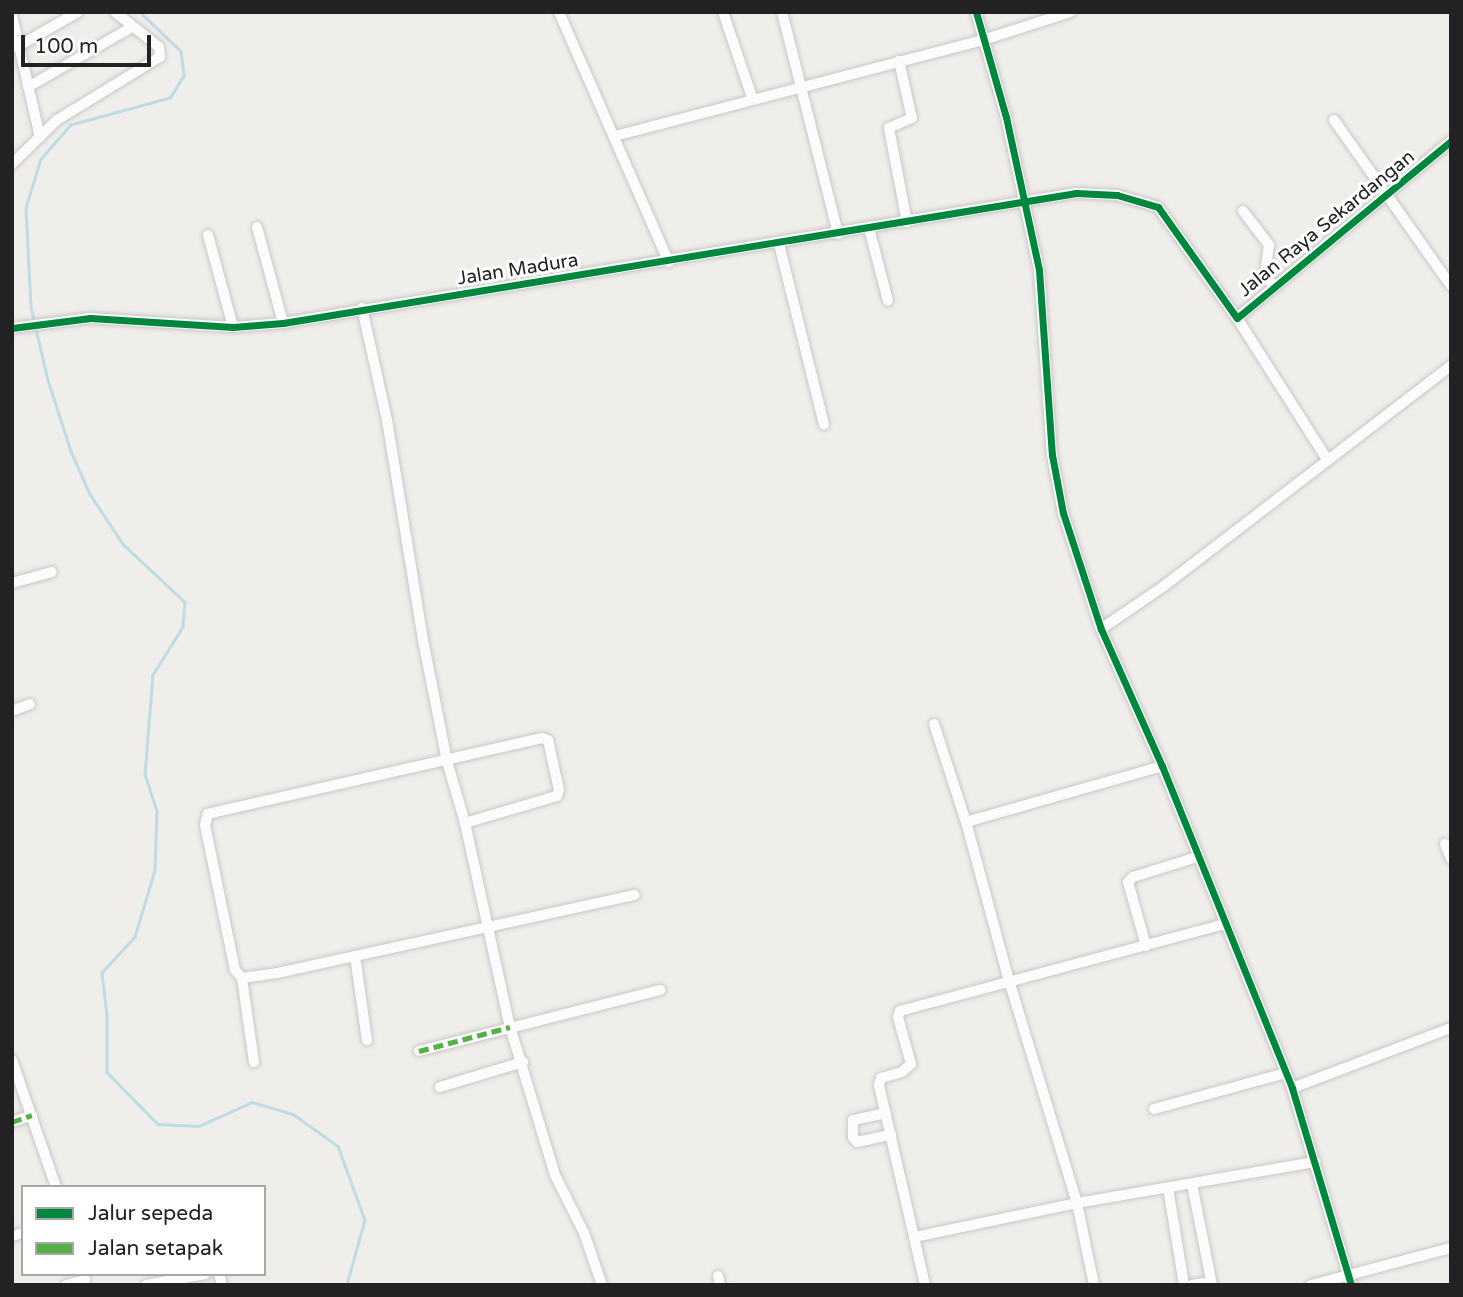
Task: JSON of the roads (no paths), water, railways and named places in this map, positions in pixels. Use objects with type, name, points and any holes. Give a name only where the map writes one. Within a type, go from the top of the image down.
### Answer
[{"type":"street","points":[[17,47],[78,12]]},
{"type":"street","points":[[12,164],[71,110],[159,59],[159,47],[115,12]]},
{"type":"street","points":[[559,12],[669,262]]},
{"type":"street","points":[[723,12],[753,100]]},
{"type":"street","points":[[976,12],[1006,117],[1039,270],[1052,455],[1063,513],[1101,629],[1162,766],[1293,1088],[1350,1280]]},
{"type":"street","points":[[615,136],[983,40],[1071,12]]},
{"type":"street","points":[[784,13],[799,88],[838,233]]},
{"type":"street","points":[[12,15],[17,47],[40,137]]},
{"type":"street","points":[[28,87],[132,27]]},
{"type":"street","points":[[899,61],[912,118],[889,128],[907,222]]},
{"type":"street","points":[[1334,120],[1451,286]]},
{"type":"street","name":"Jalan Raya Sekardangan","points":[[1025,200],[1076,193],[1117,195],[1158,207],[1237,317],[1451,141]]},
{"type":"street","name":"Jalan Madura","points":[[15,327],[90,317],[233,327],[283,323],[362,308],[465,295],[779,244],[1025,200]]},
{"type":"street","points":[[1244,211],[1269,242],[1265,269],[1274,288]]},
{"type":"street","points":[[257,227],[283,323]]},
{"type":"street","points":[[869,228],[888,301]]},
{"type":"street","points":[[208,235],[233,327]]},
{"type":"street","points":[[779,244],[824,424]]},
{"type":"street","points":[[362,308],[387,420],[424,645],[447,761],[465,822],[510,1027],[523,1062],[555,1175],[584,1233],[602,1285]]},
{"type":"street","points":[[1237,317],[1328,461]]},
{"type":"street","points":[[1101,629],[1164,586],[1451,366]]},
{"type":"street","points":[[13,581],[51,572]]},
{"type":"street","points":[[12,711],[30,704]]},
{"type":"street","points":[[934,724],[966,822],[1009,981],[1077,1203],[1094,1285]]},
{"type":"street","points":[[254,1062],[242,978],[231,958],[205,825],[208,814],[541,738],[549,742],[559,790],[557,796],[465,822]]},
{"type":"street","points":[[966,822],[1162,766]]},
{"type":"street","points":[[1445,845],[1451,859]]},
{"type":"street","points":[[1146,946],[1128,882],[1133,877],[1197,857]]},
{"type":"street","points":[[242,978],[635,895]]},
{"type":"street","points":[[925,1285],[879,1080],[907,1070],[911,1064],[898,1017],[900,1011],[1225,924]]},
{"type":"street","points":[[355,956],[367,1040]]},
{"type":"street","points":[[419,1051],[660,989]]},
{"type":"street","points":[[1293,1088],[1451,1028]]},
{"type":"street","points":[[12,1060],[55,1185]]},
{"type":"street","points":[[440,1087],[523,1062]]},
{"type":"street","points":[[1154,1109],[1286,1073]]},
{"type":"street","points":[[886,1113],[853,1120],[853,1138],[857,1142],[891,1135]]},
{"type":"street","points":[[12,1122],[32,1115]]},
{"type":"street","points":[[914,1237],[1077,1203],[1315,1162]]},
{"type":"street","points":[[1192,1184],[1211,1283],[1192,1285]]},
{"type":"street","points":[[1168,1188],[1184,1285]]},
{"type":"street","points":[[1311,1285],[1350,1280],[1451,1248]]},
{"type":"street","points":[[146,1285],[194,1276]]},
{"type":"street","points":[[66,1285],[84,1280]]},
{"type":"waterway","points":[[140,12],[181,51],[184,76],[170,98],[71,125],[41,159],[26,208],[31,307],[48,380],[71,451],[90,494],[123,544],[185,602],[183,627],[153,675],[145,774],[157,811],[155,870],[135,937],[102,973],[107,1015],[107,1072],[158,1124],[199,1126],[252,1102],[293,1114],[338,1146],[365,1220],[347,1285]]}]
